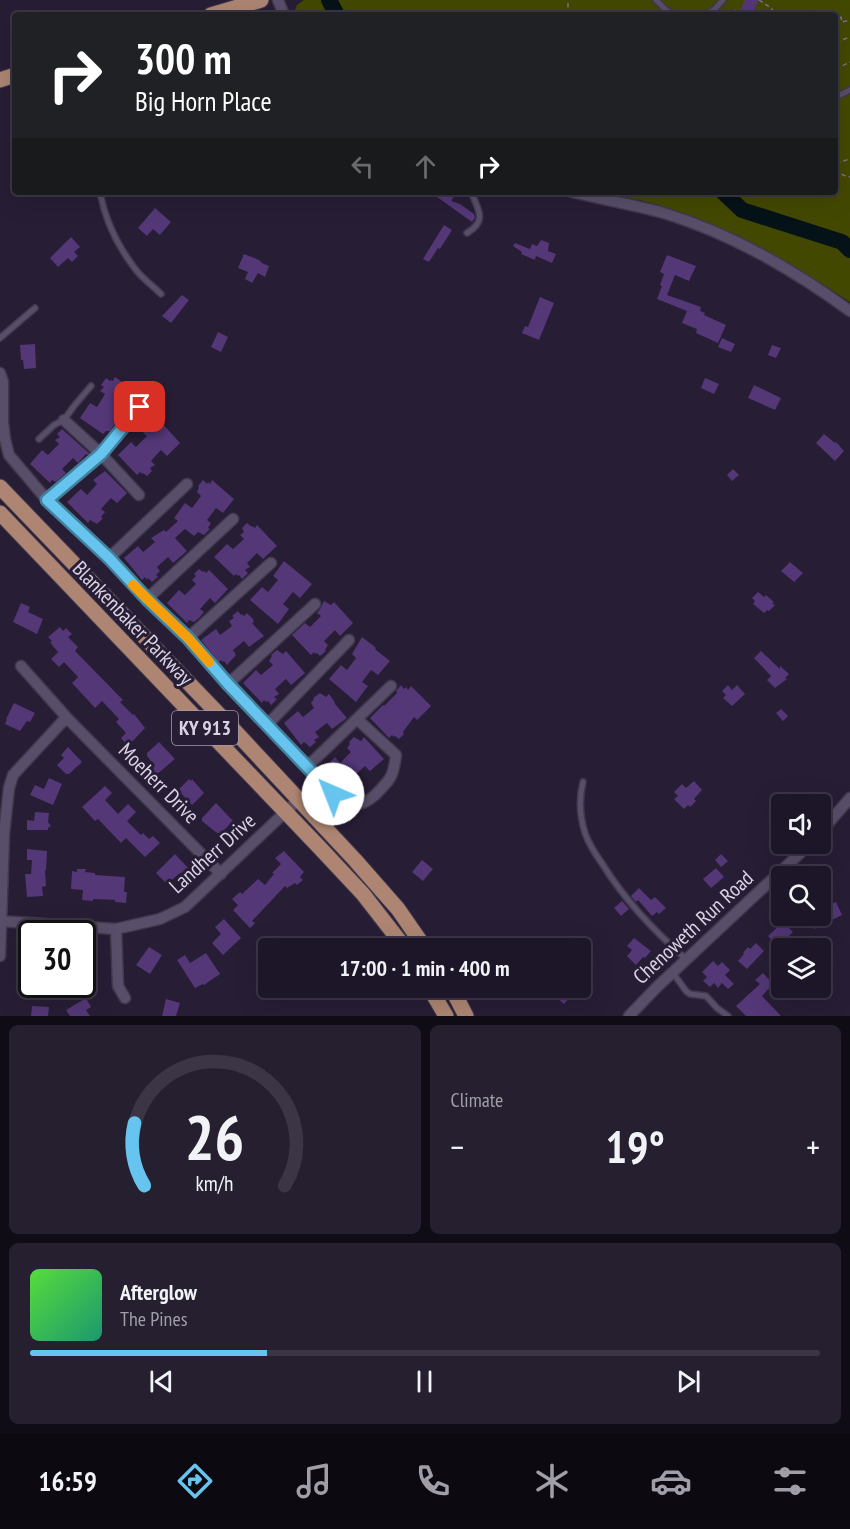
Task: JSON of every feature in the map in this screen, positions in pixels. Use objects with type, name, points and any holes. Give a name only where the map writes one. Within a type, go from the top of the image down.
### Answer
[{"type":"main road","points":[[221,12],[261,0]]},
{"type":"main road","name":"Blankenbaker Parkway","points":[[0,487],[299,799],[386,895],[418,938]]},
{"type":"main road","name":"Blankenbaker Parkway","points":[[0,513],[363,894],[397,938]]},
{"type":"main road","points":[[435,998],[446,1016]]},
{"type":"main road","points":[[457,998],[466,1016]]},
{"type":"street","points":[[586,195],[654,210],[707,229],[779,264],[814,285],[850,311]]},
{"type":"street","points":[[0,374],[3,382],[3,423],[9,455],[47,500],[109,558],[188,638],[228,684],[333,794],[342,802],[353,805],[372,799],[391,777],[396,755],[357,719]]},
{"type":"street","points":[[47,500],[101,454],[140,407]]},
{"type":"street","points":[[64,420],[101,454],[139,495]]},
{"type":"street","points":[[109,558],[187,484]]},
{"type":"street","points":[[147,599],[233,519]]},
{"type":"street","points":[[188,638],[271,562]]},
{"type":"street","points":[[228,684],[315,604]]},
{"type":"street","points":[[267,725],[349,640]]},
{"type":"street","name":"Moeherr Drive","points":[[21,666],[69,720],[221,874]]},
{"type":"street","points":[[307,767],[391,686]]},
{"type":"street","points":[[0,956],[4,834],[9,788],[13,775],[63,721],[69,720]]},
{"type":"street","points":[[831,820],[850,798]]},
{"type":"street","name":"Landherr Drive","points":[[1,921],[116,929],[160,919],[185,907],[299,799]]},
{"type":"street","name":"Chenoweth Run Road","points":[[629,1016],[672,972],[799,854]]},
{"type":"street","points":[[116,929],[118,986],[125,998]]},
{"type":"lane","points":[[656,0],[669,12]]},
{"type":"lane","points":[[716,12],[723,0]]},
{"type":"lane","points":[[101,195],[116,240],[138,272],[161,294]]},
{"type":"lane","points":[[467,233],[475,228],[480,218],[480,212],[472,195]]},
{"type":"lane","points":[[0,339],[35,308]]},
{"type":"lane","points":[[39,439],[54,425],[64,420],[92,386]]},
{"type":"lane","points":[[583,782],[581,790],[582,823],[587,839],[625,897],[686,959]]},
{"type":"lane","points":[[672,972],[686,992],[706,996],[728,1016]]},
{"type":"path","points":[[759,0],[774,12]]},
{"type":"path","points":[[734,10],[738,12]]},
{"type":"path","points":[[840,18],[842,22],[850,20]]},
{"type":"shaded area","points":[[304,0],[850,0],[850,302],[805,273],[708,224],[658,205],[615,195],[838,195],[838,12],[294,12],[297,5]]},
{"type":"building","points":[[745,0],[759,0],[753,12],[739,12]]},
{"type":"building","points":[[434,195],[455,195],[451,201],[460,204],[474,214],[475,218],[472,222]]},
{"type":"building","points":[[155,208],[171,222],[160,235],[153,229],[147,236],[138,228]]},
{"type":"building","points":[[444,225],[452,230],[429,262],[423,259]]},
{"type":"building","points":[[71,237],[80,247],[74,252],[78,256],[72,262],[68,258],[58,267],[50,258]]},
{"type":"building","points":[[541,240],[549,243],[548,251],[556,254],[552,263],[536,256],[535,260],[521,254],[522,252],[513,246],[515,243],[530,249],[532,244],[537,246]]},
{"type":"building","points":[[244,254],[269,266],[265,277],[258,273],[252,283],[245,279],[248,272],[238,268]]},
{"type":"building","points":[[667,255],[696,266],[689,281],[675,275],[667,295],[701,307],[700,311],[705,313],[704,315],[726,325],[718,343],[696,333],[697,329],[682,323],[687,311],[657,299],[664,274],[660,272]]},
{"type":"building","points":[[182,295],[189,300],[171,323],[162,316]]},
{"type":"building","points":[[540,297],[554,303],[539,340],[522,333],[525,326],[528,327]]},
{"type":"building","points":[[218,332],[228,337],[221,352],[211,347]]},
{"type":"building","points":[[722,338],[735,344],[731,352],[718,347]]},
{"type":"building","points":[[35,344],[36,368],[24,369],[20,345]]},
{"type":"building","points":[[772,345],[781,348],[776,358],[768,355]]},
{"type":"building","points":[[115,377],[138,393],[128,409],[122,405],[114,417],[118,420],[110,431],[103,434],[80,418],[90,403],[97,407],[105,394],[100,391],[104,387],[101,385],[106,378],[113,381]]},
{"type":"building","points":[[705,378],[719,384],[714,394],[701,388]]},
{"type":"building","points":[[754,385],[781,398],[775,410],[748,398]]},
{"type":"building","points":[[151,421],[154,425],[161,422],[180,443],[167,456],[161,450],[151,461],[155,465],[150,468],[152,471],[147,476],[140,472],[137,475],[118,455],[131,442],[136,447],[147,436],[143,433]]},
{"type":"building","points":[[62,429],[90,454],[86,454],[78,463],[73,458],[62,469],[66,473],[56,482],[52,480],[50,483],[30,464],[42,450],[48,455],[59,444],[55,440],[60,437],[57,434]]},
{"type":"building","points":[[824,434],[844,451],[835,461],[816,443]]},
{"type":"building","points":[[733,469],[739,475],[732,481],[727,475]]},
{"type":"building","points":[[105,471],[127,493],[117,503],[111,498],[101,509],[105,512],[97,524],[90,520],[88,523],[67,502],[81,489],[87,495],[97,484],[93,480]]},
{"type":"building","points":[[203,480],[210,484],[212,480],[234,499],[223,513],[216,508],[207,520],[211,523],[208,528],[210,529],[204,535],[198,532],[194,536],[185,529],[175,538],[187,551],[173,563],[168,557],[157,567],[160,571],[156,575],[158,577],[152,582],[145,577],[142,580],[124,558],[138,546],[143,552],[155,542],[151,538],[164,530],[166,532],[178,521],[174,518],[185,503],[192,508],[201,496],[197,492]]},
{"type":"building","points":[[247,523],[255,528],[257,525],[277,546],[263,559],[257,553],[247,563],[250,567],[245,570],[248,573],[242,579],[239,575],[234,576],[214,557],[227,544],[233,549],[244,539],[240,535],[244,532],[242,528]]},
{"type":"building","points":[[284,561],[312,584],[300,598],[293,592],[283,604],[289,609],[278,624],[250,600],[262,587],[268,592],[278,580],[273,576]]},
{"type":"building","points":[[790,562],[803,573],[794,582],[781,571]]},
{"type":"building","points":[[199,569],[206,573],[209,570],[228,589],[215,603],[210,598],[200,609],[204,612],[200,617],[194,622],[189,620],[187,623],[167,603],[179,590],[185,595],[196,584],[192,580]]},
{"type":"building","points":[[758,592],[774,602],[772,603],[775,605],[769,611],[764,613],[753,604],[755,601],[752,598]]},
{"type":"building","points":[[324,601],[331,605],[334,602],[353,623],[340,636],[335,630],[324,641],[328,645],[326,651],[320,656],[314,652],[311,655],[292,635],[305,623],[310,627],[321,616],[317,613]]},
{"type":"building","points":[[21,603],[30,607],[28,612],[43,619],[37,634],[13,622]]},
{"type":"building","points":[[238,611],[244,616],[247,613],[253,619],[252,623],[264,636],[249,647],[244,641],[233,650],[236,655],[227,665],[224,661],[219,662],[201,640],[216,629],[220,635],[232,626],[229,621]]},
{"type":"building","points":[[60,627],[63,631],[66,628],[72,634],[68,637],[78,647],[75,651],[123,700],[120,702],[145,728],[128,746],[121,738],[126,733],[116,722],[119,719],[102,701],[95,708],[72,683],[78,677],[64,662],[59,667],[51,659],[58,652],[48,637]]},
{"type":"building","points":[[362,637],[390,661],[378,675],[371,670],[362,682],[368,686],[356,702],[329,679],[341,665],[347,670],[356,658],[352,654]]},
{"type":"building","points":[[277,650],[283,654],[286,651],[305,673],[291,685],[286,679],[275,689],[279,694],[274,697],[277,699],[271,705],[264,700],[262,703],[243,683],[256,670],[261,675],[273,665],[269,661],[271,655]]},
{"type":"building","points":[[761,651],[780,669],[780,666],[789,674],[785,678],[787,679],[775,688],[767,680],[771,676],[754,658]]},
{"type":"building","points":[[401,685],[408,690],[411,686],[431,706],[417,720],[414,717],[399,739],[392,735],[389,738],[370,718],[397,693]]},
{"type":"building","points":[[728,685],[732,690],[737,685],[745,694],[732,706],[723,698],[726,695],[722,691]]},
{"type":"building","points":[[320,693],[326,697],[329,694],[347,718],[332,729],[327,723],[315,732],[319,737],[310,747],[304,742],[301,745],[284,723],[298,711],[303,717],[314,708],[311,703],[313,698]]},
{"type":"building","points":[[14,703],[35,713],[30,722],[27,721],[20,731],[5,724]]},
{"type":"building","points":[[781,709],[788,716],[783,721],[776,713]]},
{"type":"building","points":[[354,737],[361,741],[364,737],[384,759],[370,771],[365,766],[354,776],[358,780],[353,784],[356,786],[350,792],[347,788],[341,791],[322,770],[335,757],[340,763],[351,752],[347,748]]},
{"type":"building","points":[[159,742],[175,759],[156,775],[150,768],[154,765],[147,753]]},
{"type":"building","points":[[68,747],[82,762],[66,774],[57,765],[64,758],[61,755]]},
{"type":"building","points":[[49,778],[62,784],[53,805],[30,795],[35,785],[44,789]]},
{"type":"building","points":[[189,779],[191,781],[192,779],[204,793],[192,805],[178,790]]},
{"type":"building","points":[[694,781],[702,790],[694,799],[696,801],[684,809],[674,799],[678,796],[674,792],[682,784],[686,788]]},
{"type":"building","points":[[105,786],[112,793],[105,800],[118,814],[128,804],[136,812],[127,821],[141,835],[143,833],[149,839],[153,836],[160,843],[145,857],[126,838],[121,843],[98,819],[95,821],[82,807]]},
{"type":"building","points":[[216,803],[233,821],[221,833],[217,833],[202,821],[202,818]]},
{"type":"building","points":[[35,812],[49,813],[48,822],[51,826],[48,830],[27,830],[27,820],[34,821]]},
{"type":"building","points":[[27,849],[47,851],[46,886],[42,887],[43,896],[27,897],[25,874],[31,874],[32,860],[27,860]]},
{"type":"building","points":[[284,851],[304,872],[300,877],[303,880],[297,885],[295,883],[287,888],[285,886],[252,921],[255,923],[250,928],[233,910],[238,905],[232,899],[240,892],[242,894],[258,879],[265,885],[281,864],[275,858]]},
{"type":"building","points":[[175,854],[190,870],[184,876],[180,873],[167,884],[156,873]]},
{"type":"building","points":[[721,854],[728,861],[721,867],[715,860]]},
{"type":"building","points":[[422,860],[433,869],[423,881],[412,872]]},
{"type":"building","points":[[716,868],[724,877],[711,888],[703,879]]},
{"type":"building","points":[[77,869],[86,869],[85,872],[95,873],[95,875],[125,877],[126,903],[115,902],[115,900],[82,900],[83,890],[71,889],[72,871],[77,872]]},
{"type":"building","points":[[639,888],[651,900],[655,897],[666,908],[652,916],[638,900],[636,902],[631,896]]},
{"type":"building","points":[[622,901],[629,909],[621,916],[614,908]]},
{"type":"building","points":[[836,902],[842,915],[831,920],[831,904]]},
{"type":"building","points":[[224,919],[241,938],[223,955],[212,943],[221,934],[215,927]]},
{"type":"building","points":[[779,926],[787,926],[793,932],[787,938],[771,939],[768,936]]},
{"type":"building","points":[[634,938],[651,951],[636,965],[627,956],[632,950],[627,946]]},
{"type":"building","points":[[756,943],[764,951],[747,969],[738,961],[748,947],[750,949]]},
{"type":"building","points":[[149,947],[162,955],[150,974],[136,965]]},
{"type":"building","points":[[206,953],[220,974],[195,988],[177,960],[185,955],[190,963]]},
{"type":"building","points":[[713,961],[718,966],[722,962],[730,970],[725,975],[734,984],[728,989],[722,983],[718,988],[714,983],[710,987],[703,981],[707,977],[702,972]]},
{"type":"building","points":[[763,973],[771,982],[771,986],[762,996],[781,1016],[746,1016],[736,1006],[760,984],[755,980]]},
{"type":"building","points":[[86,998],[91,1007],[86,1010],[90,1016],[70,1016],[66,1010]]},
{"type":"building","points":[[557,998],[569,998],[564,1004]]},
{"type":"building","points":[[166,999],[180,1003],[176,1016],[162,1016]]},
{"type":"building","points":[[32,1006],[49,1007],[48,1016],[31,1016]]},
{"type":"waterway","points":[[329,0],[335,12]]},
{"type":"waterway","points":[[726,195],[742,210],[842,242],[850,250]]},
{"type":"slow traffic","points":[[133,585],[188,638],[209,662]]},
{"type":"route","points":[[140,407],[101,454],[47,500],[109,558],[188,638],[228,684],[333,794]]}]
